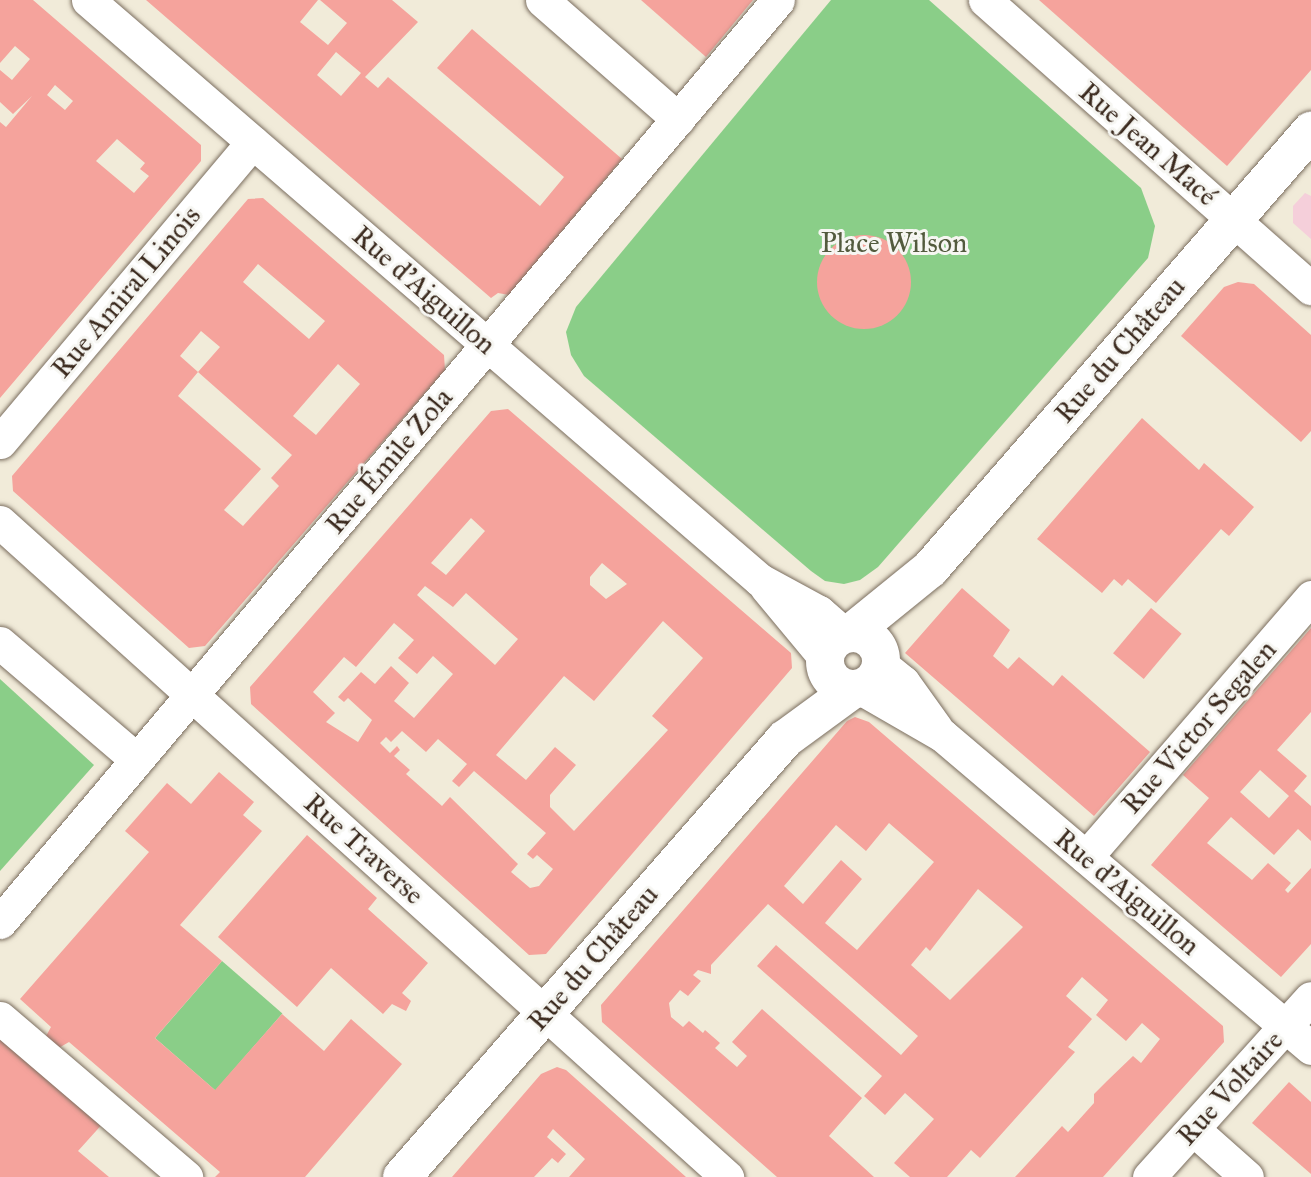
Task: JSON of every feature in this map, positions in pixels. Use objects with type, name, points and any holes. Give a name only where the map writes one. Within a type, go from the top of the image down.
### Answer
[{"type":"main road","name":"Rue du Château","points":[[402,1177],[1311,131]]},
{"type":"street","name":"Rue d'Aiguillon","points":[[88,0],[760,580],[819,612],[853,660],[1311,1048]]},
{"type":"street","points":[[542,0],[678,119]]},
{"type":"street","name":"Rue Émile Zola","points":[[0,922],[778,0]]},
{"type":"street","name":"Rue Jean Macé","points":[[985,0],[1311,288]]},
{"type":"street","name":"Rue Amiral Linois","points":[[0,442],[253,142]]},
{"type":"street","name":"Rue Traverse","points":[[1,525],[727,1177]]},
{"type":"street","name":"Rue Victor Segalen","points":[[1086,857],[1311,597]]},
{"type":"street","points":[[0,643],[137,760]]},
{"type":"street","name":"Rue Voltaire","points":[[1149,1177],[1311,999]]},
{"type":"street","points":[[0,1018],[186,1177]]},
{"type":"street","points":[[1193,1129],[1247,1177]]},
{"type":"shaded area","points":[[1305,193],[1311,196],[1311,239],[1293,223],[1293,206]]},
{"type":"green space","name":"Place Wilson","points":[[831,0],[929,0],[1141,188],[1155,226],[1148,258],[878,567],[860,580],[844,584],[825,581],[811,571],[584,376],[571,355],[566,332],[576,307]]},
{"type":"green space","points":[[0,679],[94,765],[0,871]]},
{"type":"green space","points":[[222,961],[282,1013],[215,1090],[155,1038]]},
{"type":"building","points":[[0,0],[33,0],[201,145],[201,161],[0,398],[0,122],[6,127],[32,96],[13,114],[0,102],[0,70],[12,80],[30,59],[15,46],[0,63]],"holes":[[[55,85],[73,101],[65,110],[47,95]],[[117,139],[145,163],[140,169],[149,176],[134,193],[96,161]]]},
{"type":"building","points":[[146,0],[318,0],[300,22],[328,45],[347,23],[320,0],[392,0],[418,22],[365,77],[378,88],[388,77],[540,206],[564,177],[437,68],[472,29],[622,159],[509,295],[498,293],[491,298]],"holes":[[[336,52],[361,73],[341,96],[317,75]]]},
{"type":"building","points":[[641,0],[753,0],[706,57]]},
{"type":"building","points":[[1039,0],[1311,0],[1311,70],[1227,166]]},
{"type":"building","points":[[263,198],[444,355],[445,370],[205,646],[189,648],[13,491],[12,476],[248,199]],"holes":[[[258,264],[325,321],[309,339],[243,282]],[[201,331],[220,347],[198,372],[180,356]],[[338,364],[360,384],[316,435],[293,416]],[[198,372],[292,455],[271,478],[279,486],[243,526],[224,510],[261,469],[178,396]]]},
{"type":"building","points":[[864,235],[882,239],[897,249],[907,264],[911,282],[907,300],[897,315],[882,325],[864,329],[846,325],[831,315],[821,300],[817,282],[821,264],[831,249],[846,239]]},
{"type":"building","points":[[1238,282],[1254,284],[1311,335],[1311,431],[1301,442],[1181,336],[1224,287]]},
{"type":"building","points":[[508,409],[791,653],[792,668],[546,954],[529,955],[251,704],[250,687],[491,411]],"holes":[[[471,518],[485,531],[446,575],[431,563]],[[602,563],[627,584],[606,599],[590,585],[590,577]],[[425,586],[453,607],[466,593],[518,639],[495,665],[417,595]],[[663,621],[703,658],[652,716],[668,730],[574,831],[550,807],[550,795],[576,765],[555,747],[526,780],[496,755],[564,676],[594,701]],[[394,623],[414,640],[398,658],[417,674],[433,656],[453,674],[414,718],[394,701],[409,683],[391,666],[375,684],[361,672],[338,697],[344,702],[348,698],[372,720],[358,742],[326,722],[335,713],[313,692],[344,657],[356,667]],[[402,731],[426,752],[438,739],[467,764],[452,781],[459,787],[474,771],[546,833],[527,854],[533,859],[537,855],[553,869],[539,886],[530,888],[511,872],[518,864],[450,797],[442,806],[406,774],[410,770],[394,756],[400,750],[397,746],[390,753],[380,743],[386,737],[391,742]]]},
{"type":"building","points":[[1142,418],[1199,470],[1204,463],[1254,507],[1229,536],[1221,529],[1156,603],[1128,579],[1122,586],[1114,579],[1102,593],[1037,539]]},
{"type":"building","points":[[962,588],[1010,630],[993,656],[1008,669],[1019,657],[1053,686],[1062,675],[1150,752],[1094,816],[905,653]]},
{"type":"building","points":[[1151,608],[1182,634],[1144,679],[1113,653]]},
{"type":"building","points":[[1311,628],[1311,712],[1277,750],[1307,776],[1294,791],[1311,806],[1311,841],[1298,829],[1274,855],[1231,817],[1207,843],[1252,880],[1268,863],[1291,883],[1285,890],[1288,893],[1311,868],[1311,944],[1281,977],[1151,865],[1209,798],[1183,775]],"holes":[[[1260,770],[1289,796],[1269,818],[1240,792]]]},
{"type":"building","points":[[855,717],[869,722],[1223,1026],[1224,1042],[1103,1177],[1015,1177],[1062,1126],[1068,1132],[1094,1103],[1094,1094],[1133,1056],[1141,1063],[1160,1039],[1142,1023],[1126,1041],[1096,1015],[1108,1000],[1082,977],[1066,996],[1092,1019],[1068,1047],[1075,1052],[980,1158],[971,1150],[947,1177],[910,1177],[894,1163],[934,1119],[905,1093],[885,1115],[864,1096],[882,1076],[757,966],[776,945],[901,1055],[918,1036],[768,904],[711,965],[711,974],[698,970],[693,975],[701,981],[688,996],[680,990],[669,1003],[671,1017],[683,1027],[689,1021],[703,1033],[705,1030],[720,1043],[715,1048],[737,1067],[747,1056],[732,1042],[762,1009],[862,1098],[829,1136],[874,1177],[777,1177],[602,1022],[601,1005],[847,721]],"holes":[[[889,823],[934,862],[857,950],[825,923],[862,879],[841,860],[803,904],[784,886],[836,825],[866,851]],[[978,889],[1023,927],[950,1000],[911,965],[926,947],[930,951]]]},
{"type":"building","points":[[219,772],[254,802],[243,815],[262,831],[180,925],[222,961],[155,1038],[215,1090],[282,1014],[324,1051],[351,1019],[402,1064],[305,1177],[215,1177],[220,1172],[69,1042],[57,1049],[45,1038],[51,1027],[20,999],[149,852],[125,831],[167,783],[191,804]]},
{"type":"building","points":[[307,835],[377,898],[368,909],[428,963],[402,993],[411,1001],[406,1011],[392,1004],[383,1014],[331,968],[297,1007],[218,937]]},
{"type":"building","points":[[0,1033],[105,1121],[78,1151],[109,1177],[0,1177]]},
{"type":"building","points":[[557,1067],[566,1070],[686,1177],[569,1177],[585,1159],[553,1129],[547,1137],[566,1154],[558,1163],[552,1158],[534,1177],[452,1177],[541,1074]]},
{"type":"building","points":[[1289,1082],[1311,1102],[1311,1174],[1252,1123]]}]
